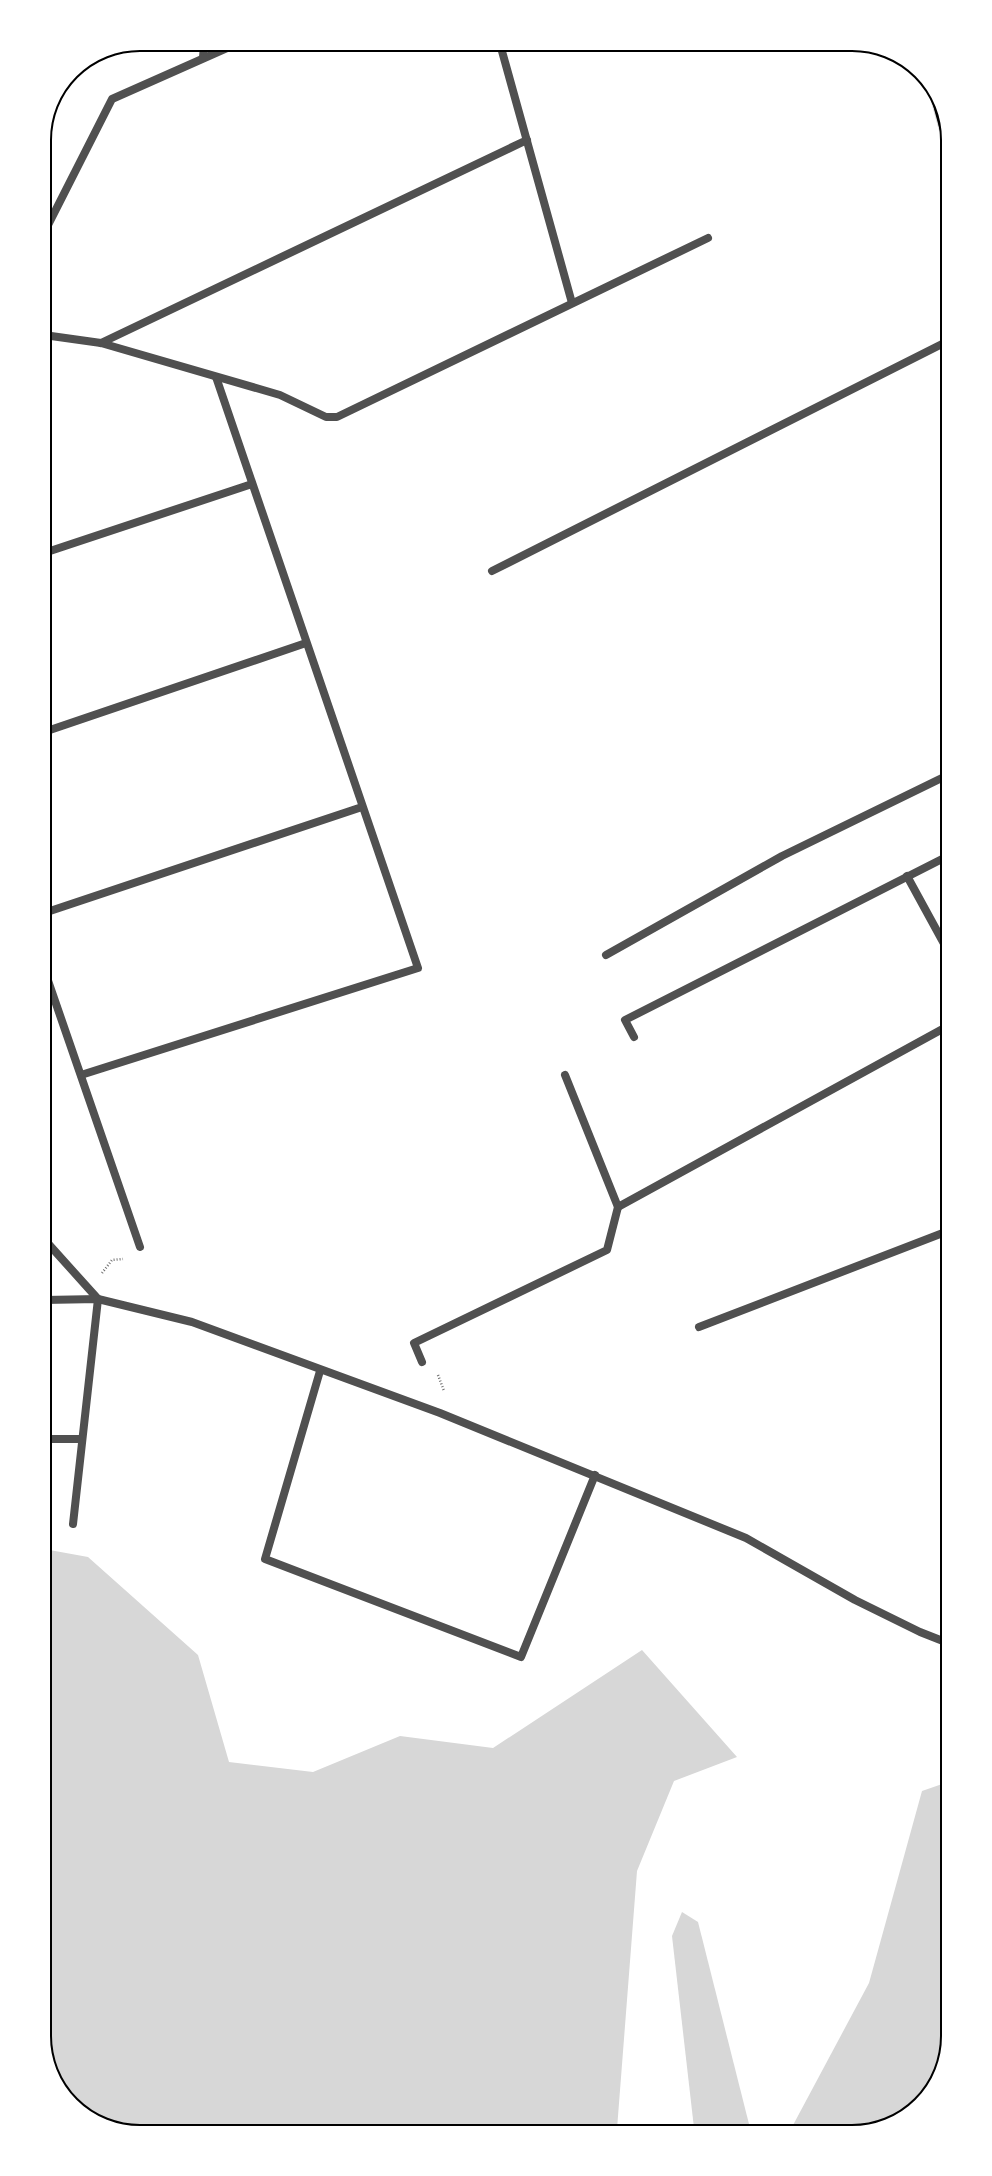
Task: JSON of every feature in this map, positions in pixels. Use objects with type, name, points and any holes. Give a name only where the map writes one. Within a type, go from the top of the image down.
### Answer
[{"type":"street","points":[[203,58],[204,51]]},
{"type":"street","points":[[51,219],[112,99],[220,51]]},
{"type":"street","points":[[502,51],[572,303]]},
{"type":"street","points":[[101,343],[527,140]]},
{"type":"street","points":[[51,336],[101,343],[280,394],[326,418],[337,417],[708,238]]},
{"type":"street","points":[[492,571],[941,345]]},
{"type":"street","points":[[81,1075],[418,968],[216,377]]},
{"type":"street","points":[[51,551],[252,484]]},
{"type":"street","points":[[51,730],[306,643]]},
{"type":"street","points":[[606,955],[782,856],[941,778]]},
{"type":"street","points":[[51,911],[362,807]]},
{"type":"street","points":[[634,1037],[625,1020],[941,859]]},
{"type":"street","points":[[907,876],[941,938]]},
{"type":"street","points":[[51,989],[140,1247]]},
{"type":"street","points":[[618,1207],[941,1030]]},
{"type":"street","points":[[422,1362],[414,1343],[607,1250],[618,1207],[565,1075]]},
{"type":"street","points":[[699,1328],[941,1234]]},
{"type":"street","points":[[51,1247],[98,1299],[73,1524]]},
{"type":"street","points":[[51,1300],[98,1299],[192,1322],[440,1413],[595,1475],[746,1538],[855,1600],[920,1632],[941,1640]]},
{"type":"street","points":[[320,1370],[265,1559],[500,1649],[522,1657],[595,1475]]},
{"type":"street","points":[[51,1439],[82,1439]]},
{"type":"path","points":[[102,1273],[112,1260],[128,1259]]},
{"type":"path","points":[[422,1362],[434,1367],[446,1397],[440,1413]]},
{"type":"shaded area","points":[[51,1550],[88,1557],[198,1655],[229,1762],[313,1772],[400,1736],[493,1748],[642,1650],[737,1757],[674,1781],[637,1871],[617,2125],[134,2125],[111,2120],[95,2113],[77,2099],[63,2080],[56,2065],[51,2036]]},
{"type":"shaded area","points":[[941,1784],[941,2036],[936,2065],[923,2090],[911,2103],[891,2116],[864,2124],[793,2125],[869,1983],[922,1791]]},
{"type":"shaded area","points":[[682,1912],[698,1922],[749,2125],[694,2125],[672,1936]]}]
